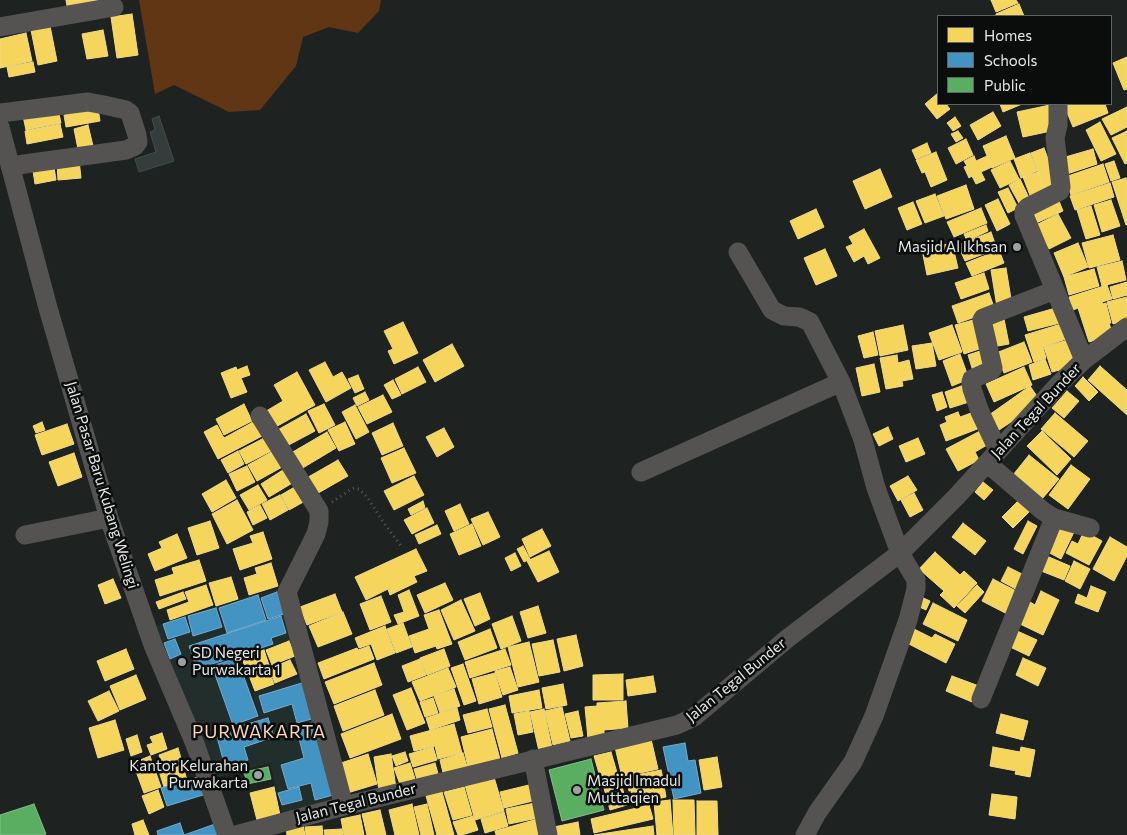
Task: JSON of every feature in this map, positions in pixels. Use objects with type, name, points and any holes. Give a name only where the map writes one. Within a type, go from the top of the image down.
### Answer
[{"type":"street","points":[[0,27],[114,7]]},
{"type":"street","points":[[0,113],[88,102],[104,104],[126,110],[130,113],[137,135],[138,142],[136,146],[126,150],[10,166]]},
{"type":"street","points":[[1058,105],[1058,125],[1055,138],[1060,191],[1028,207],[1024,211],[1024,215],[1084,360]]},
{"type":"street","name":"Jalan Pasar Baru Kubang Welingi","points":[[0,128],[48,308],[109,518],[154,645],[195,744],[227,835]]},
{"type":"street","points":[[738,252],[772,310],[784,316],[799,316],[810,322],[841,382],[863,440],[876,488],[900,553],[916,580],[916,590],[908,620],[874,716],[854,762],[817,813],[805,835]]},
{"type":"street","points":[[1055,290],[983,318],[993,368],[972,379],[972,389],[992,456],[1043,511],[1054,518],[1090,528]]},
{"type":"street","name":"Jalan Tegal Bunder","points":[[236,835],[344,806],[677,725],[694,717],[788,638],[900,553],[957,496],[1060,383],[1084,360],[1127,327]]},
{"type":"street","points":[[640,472],[841,382]]},
{"type":"street","points":[[260,416],[319,511],[316,534],[287,592],[344,806]]},
{"type":"street","points":[[25,535],[109,518]]},
{"type":"street","points":[[981,699],[1054,518]]},
{"type":"street","points":[[533,759],[548,835]]},
{"type":"path","points":[[319,511],[350,490],[354,488],[359,489],[367,497],[401,546]]},
{"type":"shaded area","points":[[139,0],[381,0],[379,11],[358,33],[329,27],[303,37],[296,66],[260,110],[229,112],[174,85],[155,94]]},
{"type":"shaded area","points":[[282,588],[297,637],[240,657],[260,719],[253,693],[313,672],[342,799],[282,813],[270,763],[215,778],[202,736],[253,721],[199,734],[155,626],[248,596]],"holes":[[[277,592],[284,614],[268,619],[261,598]],[[258,596],[266,619],[227,632],[219,608]],[[216,608],[222,627],[193,635],[188,616]],[[281,616],[286,633],[271,638],[273,644],[197,669],[189,646]],[[185,617],[190,632],[168,639],[163,624]],[[237,658],[258,716],[213,666]],[[305,682],[315,718],[297,723],[292,704],[264,712],[259,696]],[[268,718],[274,737],[244,747],[248,760],[225,767],[216,734]],[[296,727],[337,794],[315,800],[311,783],[288,789],[281,765],[304,758]],[[299,787],[302,800],[282,805],[278,793]]]},
{"type":"building: Homes","points":[[66,0],[98,0],[99,6],[68,12]]},
{"type":"building: Homes","points":[[991,0],[1016,0],[1018,3],[996,12]]},
{"type":"building: Homes","points":[[1019,4],[1024,15],[996,15]]},
{"type":"building: Homes","points":[[132,14],[138,55],[117,58],[111,17]]},
{"type":"building: Homes","points":[[50,26],[57,61],[38,65],[31,30]]},
{"type":"building: Homes","points":[[103,30],[108,56],[87,59],[82,34]]},
{"type":"building: Homes","points":[[26,33],[32,61],[0,68],[0,39]]},
{"type":"building: Homes","points":[[1127,57],[1127,89],[1124,90],[1113,63]]},
{"type":"building: Homes","points":[[33,62],[35,72],[9,77],[7,67]]},
{"type":"building: Homes","points":[[937,94],[937,105],[947,105],[950,109],[937,119],[925,104]]},
{"type":"building: Homes","points":[[1000,105],[1020,105],[1003,112]]},
{"type":"building: Homes","points":[[1050,105],[1056,130],[1023,137],[1017,112]]},
{"type":"building: Homes","points":[[1064,105],[1105,105],[1108,113],[1073,127]]},
{"type":"building: Homes","points":[[1127,107],[1127,127],[1111,135],[1102,119]]},
{"type":"building: Homes","points":[[98,108],[100,121],[66,127],[64,115]]},
{"type":"building: Homes","points":[[58,109],[61,123],[40,127],[38,113]]},
{"type":"building: Homes","points":[[993,112],[1001,126],[978,140],[970,125]]},
{"type":"building: Homes","points":[[37,113],[40,127],[26,130],[23,116]]},
{"type":"building: Homes","points":[[955,117],[961,126],[953,131],[947,123]]},
{"type":"building: Homes","points":[[1100,122],[1116,154],[1101,161],[1086,130]]},
{"type":"building: Homes","points":[[60,124],[63,137],[27,144],[25,131]]},
{"type":"building: Homes","points":[[88,125],[93,146],[78,149],[74,129]]},
{"type":"building: Homes","points":[[958,131],[963,138],[956,142],[951,134]]},
{"type":"building: Homes","points":[[1127,131],[1127,163],[1125,164],[1112,138]]},
{"type":"building: Homes","points":[[1006,136],[1015,158],[992,168],[983,146]]},
{"type":"building: Homes","points":[[966,139],[973,155],[956,164],[948,148]]},
{"type":"building: Homes","points":[[927,143],[931,153],[916,159],[912,150]]},
{"type":"building: Homes","points":[[1044,148],[1058,186],[1045,191],[1031,153]]},
{"type":"building: Homes","points":[[1093,149],[1097,164],[1067,174],[1062,158]]},
{"type":"building: Homes","points":[[936,152],[947,180],[931,187],[925,172],[922,173],[916,160]]},
{"type":"building: Homes","points":[[1030,153],[1037,171],[1021,178],[1014,159]]},
{"type":"building: Homes","points":[[974,156],[976,161],[987,156],[992,167],[981,172],[985,180],[976,184],[972,176],[969,178],[964,167],[967,166],[964,161]]},
{"type":"building: Homes","points":[[79,160],[81,178],[58,180],[57,162]]},
{"type":"building: Homes","points":[[53,161],[56,180],[35,184],[32,164]]},
{"type":"building: Homes","points":[[1010,161],[1019,179],[1000,188],[991,170]]},
{"type":"building: Homes","points":[[1114,161],[1120,178],[1111,181],[1105,164]]},
{"type":"building: Homes","points":[[1103,164],[1109,182],[1071,195],[1065,177]]},
{"type":"building: Homes","points":[[880,169],[892,197],[865,209],[853,181]]},
{"type":"building: Homes","points":[[1038,172],[1046,193],[1031,198],[1023,177]]},
{"type":"building: Homes","points":[[1126,178],[1127,182],[1127,225],[1112,182]]},
{"type":"building: Homes","points":[[1020,179],[1030,200],[1020,205],[1009,185]]},
{"type":"building: Homes","points":[[1110,183],[1114,197],[1075,210],[1070,196]]},
{"type":"building: Homes","points":[[966,185],[974,209],[946,219],[937,196]]},
{"type":"building: Homes","points":[[1008,188],[1018,208],[1008,213],[998,192]]},
{"type":"building: Homes","points":[[935,194],[944,216],[925,223],[916,201]]},
{"type":"building: Homes","points":[[1057,196],[1063,211],[1036,223],[1030,208]]},
{"type":"building: Homes","points":[[998,199],[1010,224],[997,231],[985,205]]},
{"type":"building: Homes","points":[[1111,200],[1120,226],[1102,232],[1094,205]]},
{"type":"building: Homes","points":[[913,202],[922,224],[907,230],[898,208]]},
{"type":"building: Homes","points":[[1091,206],[1100,235],[1086,239],[1077,210]]},
{"type":"building: Homes","points":[[981,208],[987,223],[954,237],[947,222]]},
{"type":"building: Homes","points":[[816,209],[824,227],[798,239],[790,221]]},
{"type":"building: Homes","points":[[1058,214],[1071,238],[1049,249],[1036,225]]},
{"type":"building: Homes","points":[[986,225],[988,231],[967,241],[964,234]]},
{"type":"building: Homes","points":[[864,229],[880,258],[868,264],[864,256],[854,262],[846,247],[853,244],[849,237]]},
{"type":"building: Homes","points":[[991,232],[997,249],[965,261],[958,245]]},
{"type":"building: Homes","points":[[1113,235],[1120,260],[1089,268],[1082,243]]},
{"type":"building: Homes","points":[[952,243],[958,268],[927,275],[922,250]]},
{"type":"building: Homes","points":[[1078,243],[1088,267],[1064,277],[1054,253]]},
{"type":"building: Homes","points":[[825,249],[837,276],[816,285],[804,258]]},
{"type":"building: Homes","points":[[999,250],[1004,263],[972,276],[966,263]]},
{"type":"building: Homes","points":[[1122,261],[1126,280],[1102,286],[1097,267]]},
{"type":"building: Homes","points":[[1006,268],[1012,305],[997,307],[991,270]]},
{"type":"building: Homes","points":[[1094,269],[1099,286],[1069,295],[1064,277]]},
{"type":"building: Homes","points":[[984,273],[989,289],[961,299],[955,283]]},
{"type":"building: Homes","points":[[1127,282],[1127,295],[1113,299],[1110,287]]},
{"type":"building: Homes","points":[[1107,285],[1112,299],[1102,302],[1103,304],[1106,303],[1113,335],[1089,342],[1078,308],[1073,310],[1069,297]]},
{"type":"building: Homes","points":[[989,293],[995,310],[958,323],[952,306]]},
{"type":"building: Homes","points":[[1127,297],[1127,320],[1113,324],[1107,302]]},
{"type":"building: Homes","points":[[1059,307],[1064,322],[1028,331],[1024,317]]},
{"type":"building: Homes","points":[[1003,314],[1009,344],[992,347],[987,318]]},
{"type":"building: Homes","points":[[977,319],[985,347],[964,354],[955,325]]},
{"type":"building: Homes","points":[[403,322],[418,353],[394,364],[388,351],[393,349],[384,331]]},
{"type":"building: Homes","points":[[1061,324],[1066,339],[1043,347],[1046,358],[1034,362],[1025,335]]},
{"type":"building: Homes","points":[[903,325],[908,350],[880,356],[875,331]]},
{"type":"building: Homes","points":[[952,325],[962,352],[939,360],[929,333]]},
{"type":"building: Homes","points":[[873,332],[878,355],[864,358],[858,336]]},
{"type":"building: Homes","points":[[1071,339],[1078,365],[1052,372],[1044,347]]},
{"type":"building: Homes","points":[[1024,342],[1032,362],[1004,373],[996,353]]},
{"type":"building: Homes","points":[[932,343],[936,366],[916,369],[912,346]]},
{"type":"building: Homes","points":[[452,344],[464,366],[435,382],[423,360]]},
{"type":"building: Homes","points":[[983,350],[988,366],[973,371],[968,355]]},
{"type":"building: Homes","points":[[960,354],[969,379],[952,386],[943,361]]},
{"type":"building: Homes","points":[[897,355],[898,363],[909,360],[913,379],[902,381],[903,386],[886,389],[880,358]]},
{"type":"building: Homes","points":[[1045,359],[1051,374],[1033,380],[1029,365]]},
{"type":"building: Homes","points":[[325,362],[333,377],[342,372],[351,388],[326,402],[309,370]]},
{"type":"building: Homes","points":[[874,364],[880,392],[862,396],[856,368]]},
{"type":"building: Homes","points":[[247,366],[250,375],[241,378],[247,392],[231,398],[221,373],[236,367],[237,370]]},
{"type":"building: Homes","points":[[1100,366],[1127,390],[1127,415],[1088,380]]},
{"type":"building: Homes","points":[[418,367],[426,382],[402,394],[395,379]]},
{"type":"building: Homes","points":[[1024,367],[1032,385],[994,402],[986,384]]},
{"type":"building: Homes","points":[[297,372],[315,405],[272,429],[263,413],[283,401],[274,385]]},
{"type":"building: Homes","points":[[358,375],[364,389],[355,393],[348,379]]},
{"type":"building: Homes","points":[[1083,377],[1098,392],[1089,401],[1075,386]]},
{"type":"building: Homes","points":[[393,380],[401,395],[392,399],[384,385]]},
{"type":"building: Homes","points":[[964,385],[969,402],[950,408],[945,392]]},
{"type":"building: Homes","points":[[1030,386],[1041,402],[999,430],[989,415]]},
{"type":"building: Homes","points":[[1067,391],[1079,401],[1064,418],[1052,408]]},
{"type":"building: Homes","points":[[365,392],[369,400],[357,406],[353,398]]},
{"type":"building: Homes","points":[[942,392],[947,407],[937,411],[932,395]]},
{"type":"building: Homes","points":[[383,395],[392,412],[367,424],[358,407]]},
{"type":"building: Homes","points":[[244,404],[252,421],[224,435],[216,419]]},
{"type":"building: Homes","points":[[324,404],[335,425],[319,433],[308,411]]},
{"type":"building: Homes","points":[[355,405],[369,432],[356,439],[342,412]]},
{"type":"building: Homes","points":[[958,412],[960,417],[974,412],[980,428],[946,441],[940,425],[947,422],[945,417]]},
{"type":"building: Homes","points":[[1055,413],[1088,441],[1074,457],[1041,429]]},
{"type":"building: Homes","points":[[306,414],[315,431],[283,448],[274,432]]},
{"type":"building: Homes","points":[[255,421],[262,436],[218,459],[204,432],[217,425],[224,438]]},
{"type":"building: Homes","points":[[42,422],[45,430],[36,433],[33,426]]},
{"type":"building: Homes","points":[[345,422],[355,444],[339,451],[328,430]]},
{"type":"building: Homes","points":[[393,423],[403,446],[382,455],[372,433]]},
{"type":"building: Homes","points":[[67,424],[74,444],[42,455],[35,435]]},
{"type":"building: Homes","points":[[888,427],[893,439],[879,446],[873,434]]},
{"type":"building: Homes","points":[[444,428],[454,447],[437,457],[426,437]]},
{"type":"building: Homes","points":[[980,431],[987,445],[975,452],[979,460],[958,471],[946,449]]},
{"type":"building: Homes","points":[[1042,431],[1071,459],[1057,475],[1027,446]]},
{"type":"building: Homes","points":[[327,432],[336,448],[301,469],[291,453]]},
{"type":"building: Homes","points":[[266,437],[273,450],[246,464],[239,451]]},
{"type":"building: Homes","points":[[918,438],[925,454],[906,462],[899,446]]},
{"type":"building: Homes","points":[[404,448],[416,473],[392,483],[381,458]]},
{"type":"building: Homes","points":[[275,450],[284,466],[257,481],[248,465]]},
{"type":"building: Homes","points":[[238,451],[244,464],[228,473],[221,460]]},
{"type":"building: Homes","points":[[74,453],[82,477],[58,486],[49,462]]},
{"type":"building: Homes","points":[[1029,455],[1059,479],[1042,499],[1013,475]]},
{"type":"building: Homes","points":[[338,460],[348,476],[313,496],[303,480]]},
{"type":"building: Homes","points":[[1071,465],[1090,479],[1068,509],[1049,495]]},
{"type":"building: Homes","points":[[247,466],[255,482],[237,491],[229,474]]},
{"type":"building: Homes","points":[[286,468],[294,482],[269,497],[261,484]]},
{"type":"building: Homes","points":[[414,476],[424,495],[394,510],[384,491]]},
{"type":"building: Homes","points":[[908,476],[917,490],[898,501],[890,486]]},
{"type":"building: Homes","points":[[226,480],[236,498],[212,512],[202,494]]},
{"type":"building: Homes","points":[[983,482],[993,490],[984,500],[975,492]]},
{"type":"building: Homes","points":[[258,485],[267,500],[249,510],[240,495]]},
{"type":"building: Homes","points":[[298,485],[307,500],[289,510],[281,495]]},
{"type":"building: Homes","points":[[914,493],[923,510],[910,517],[901,500]]},
{"type":"building: Homes","points":[[280,495],[288,510],[270,520],[262,504]]},
{"type":"building: Homes","points":[[1021,498],[1032,509],[1013,528],[1002,517]]},
{"type":"building: Homes","points":[[237,500],[253,530],[227,544],[212,514]]},
{"type":"building: Homes","points":[[423,501],[425,508],[411,515],[408,509]]},
{"type":"building: Homes","points":[[460,504],[469,524],[454,531],[445,511]]},
{"type":"building: Homes","points":[[260,505],[267,518],[253,525],[247,512]]},
{"type":"building: Homes","points":[[427,508],[434,523],[412,534],[404,520]]},
{"type":"building: Homes","points":[[488,512],[500,537],[483,545],[471,519]]},
{"type":"building: Homes","points":[[210,521],[219,548],[197,555],[188,528]]},
{"type":"building: Homes","points":[[1028,521],[1037,526],[1023,554],[1014,549]]},
{"type":"building: Homes","points":[[1058,522],[1075,530],[1061,559],[1044,550]]},
{"type":"building: Homes","points":[[963,523],[986,541],[975,555],[952,537]]},
{"type":"building: Homes","points":[[472,524],[481,546],[459,555],[450,534]]},
{"type":"building: Homes","points":[[437,525],[441,534],[419,544],[415,535]]},
{"type":"building: Homes","points":[[542,529],[551,546],[530,557],[522,539]]},
{"type":"building: Homes","points":[[1084,531],[1102,541],[1089,565],[1066,553],[1072,541],[1078,544]]},
{"type":"building: Homes","points":[[263,532],[272,559],[240,570],[233,549],[253,543],[250,536]]},
{"type":"building: Homes","points":[[177,534],[187,558],[155,571],[148,554],[162,548],[159,542]]},
{"type":"building: Homes","points":[[1110,537],[1127,547],[1127,556],[1114,581],[1093,569]]},
{"type":"building: Homes","points":[[523,546],[530,559],[524,562],[517,549]]},
{"type":"building: Homes","points":[[416,549],[427,571],[414,576],[417,582],[390,595],[388,589],[366,600],[355,577]]},
{"type":"building: Homes","points":[[549,551],[559,572],[538,582],[527,561]]},
{"type":"building: Homes","points":[[935,552],[960,575],[964,571],[977,583],[954,608],[940,595],[944,591],[919,569]]},
{"type":"building: Homes","points":[[515,553],[521,566],[511,571],[505,558]]},
{"type":"building: Homes","points":[[1042,554],[1070,566],[1064,580],[1036,569]]},
{"type":"building: Homes","points":[[199,560],[206,581],[160,596],[155,580],[174,574],[172,568]]},
{"type":"building: Homes","points":[[1074,561],[1090,569],[1080,589],[1065,581]]},
{"type":"building: Homes","points":[[271,563],[278,586],[249,595],[244,578],[257,574],[255,568]]},
{"type":"building: Homes","points":[[1008,567],[1028,577],[1021,592],[1001,581]]},
{"type":"building: Homes","points":[[231,577],[238,599],[216,606],[209,583]]},
{"type":"building: Homes","points":[[113,579],[121,598],[105,604],[98,585]]},
{"type":"building: Homes","points":[[993,579],[1022,594],[1011,616],[982,601]]},
{"type":"building: Homes","points":[[445,583],[453,600],[425,613],[417,595]]},
{"type":"building: Homes","points":[[206,585],[213,605],[170,620],[167,610],[189,602],[185,592]]},
{"type":"building: Homes","points":[[977,585],[984,592],[965,613],[957,606]]},
{"type":"building: Homes","points":[[1091,586],[1106,592],[1098,612],[1075,603],[1078,594],[1087,598]]},
{"type":"building: Homes","points":[[409,590],[419,616],[398,624],[394,615],[404,612],[398,595]]},
{"type":"building: Homes","points":[[1041,591],[1059,600],[1043,635],[1020,624],[1030,602],[1035,605]]},
{"type":"building: Homes","points":[[183,592],[186,599],[159,609],[156,602]]},
{"type":"building: Homes","points":[[480,593],[490,619],[475,626],[464,599]]},
{"type":"building: Homes","points":[[335,594],[342,612],[307,625],[300,607]]},
{"type":"building: Homes","points":[[381,596],[391,622],[370,630],[360,604]]},
{"type":"building: Homes","points":[[919,596],[930,601],[926,610],[915,605]]},
{"type":"building: Homes","points":[[461,600],[475,631],[454,640],[441,610]]},
{"type":"building: Homes","points":[[933,603],[967,620],[958,641],[923,624]]},
{"type":"building: Homes","points":[[538,606],[546,633],[528,638],[520,612]]},
{"type":"building: Homes","points":[[439,610],[452,644],[437,649],[436,646],[415,653],[409,636],[429,629],[424,615]]},
{"type":"building: Homes","points":[[343,612],[352,634],[318,647],[309,626]]},
{"type":"building: Homes","points":[[512,616],[521,641],[501,649],[492,624]]},
{"type":"building: Homes","points":[[403,623],[412,647],[396,653],[387,629]]},
{"type":"building: Homes","points":[[385,626],[395,653],[377,660],[371,644],[359,648],[355,638]]},
{"type":"building: Homes","points":[[910,627],[932,638],[935,634],[955,644],[946,663],[903,641]]},
{"type":"building: Homes","points":[[490,629],[497,648],[465,660],[458,642]]},
{"type":"building: Homes","points":[[1015,630],[1037,640],[1029,656],[1008,646]]},
{"type":"building: Homes","points":[[576,635],[583,666],[564,671],[557,639]]},
{"type":"building: Homes","points":[[553,640],[560,672],[539,676],[532,644]]},
{"type":"building: Homes","points":[[289,641],[295,656],[272,665],[266,650]]},
{"type":"building: Homes","points":[[529,642],[539,682],[518,687],[508,647]]},
{"type":"building: Homes","points":[[369,646],[374,659],[324,679],[318,663],[357,648],[358,650]]},
{"type":"building: Homes","points":[[126,649],[134,669],[105,681],[97,661]]},
{"type":"building: Homes","points":[[444,649],[450,666],[427,675],[420,658]]},
{"type":"building: Homes","points":[[505,649],[511,665],[470,678],[465,662]]},
{"type":"building: Homes","points":[[264,650],[269,665],[247,673],[242,658]]},
{"type":"building: Homes","points":[[1023,658],[1046,668],[1038,686],[1016,675]]},
{"type":"building: Homes","points":[[420,659],[426,675],[408,682],[402,666]]},
{"type":"building: Homes","points":[[290,660],[297,674],[275,683],[269,669]]},
{"type":"building: Homes","points":[[374,663],[382,685],[334,704],[325,682]]},
{"type":"building: Homes","points":[[463,664],[476,701],[464,705],[451,668]]},
{"type":"building: Homes","points":[[267,666],[274,684],[255,691],[248,673]]},
{"type":"building: Homes","points":[[510,667],[518,690],[503,695],[495,671]]},
{"type":"building: Homes","points":[[448,668],[456,687],[420,701],[412,682]]},
{"type":"building: Homes","points":[[495,673],[502,697],[479,704],[472,679]]},
{"type":"building: Homes","points":[[623,674],[623,700],[593,700],[593,675]]},
{"type":"building: Homes","points":[[136,675],[146,699],[120,710],[110,686]]},
{"type":"building: Homes","points":[[653,676],[656,692],[628,696],[626,680]]},
{"type":"building: Homes","points":[[952,676],[979,686],[972,702],[946,691]]},
{"type":"building: Homes","points":[[563,684],[567,705],[546,709],[542,688]]},
{"type":"building: Homes","points":[[411,688],[425,723],[407,730],[393,695]]},
{"type":"building: Homes","points":[[454,689],[460,706],[440,713],[434,696]]},
{"type":"building: Homes","points":[[375,690],[384,715],[343,731],[334,706]]},
{"type":"building: Homes","points":[[539,690],[542,708],[512,713],[509,696]]},
{"type":"building: Homes","points":[[109,691],[119,711],[98,721],[88,701]]},
{"type":"building: Homes","points":[[433,698],[438,713],[425,717],[420,702]]},
{"type":"building: Homes","points":[[626,701],[628,728],[604,730],[604,738],[588,739],[585,707],[597,706],[597,703]]},
{"type":"building: Homes","points":[[505,705],[518,753],[502,758],[489,709]]},
{"type":"building: Homes","points":[[562,707],[570,741],[553,745],[545,711]]},
{"type":"building: Homes","points":[[457,708],[460,720],[430,730],[426,718]]},
{"type":"building: Homes","points":[[487,709],[492,727],[468,733],[463,715]]},
{"type":"building: Homes","points":[[544,709],[552,748],[539,751],[530,712]]},
{"type":"building: Homes","points":[[529,711],[533,732],[518,735],[514,714]]},
{"type":"building: Homes","points":[[578,711],[583,736],[571,738],[565,714]]},
{"type":"building: Homes","points":[[392,714],[401,739],[350,758],[341,734]]},
{"type":"building: Homes","points":[[1001,714],[1028,721],[1023,740],[996,733]]},
{"type":"building: Homes","points":[[115,720],[124,750],[98,758],[89,728]]},
{"type":"building: Homes","points":[[454,724],[462,753],[438,759],[435,746],[414,751],[410,736]]},
{"type":"building: Homes","points":[[492,729],[501,763],[469,771],[461,737]]},
{"type":"building: Homes","points":[[162,733],[167,749],[151,755],[147,745],[153,743],[150,737]]},
{"type":"building: Homes","points":[[137,735],[142,752],[131,756],[126,739]]},
{"type":"building: Homes","points":[[651,739],[658,769],[622,777],[615,747]]},
{"type":"building: Homes","points":[[433,747],[437,760],[413,767],[409,754]]},
{"type":"building: Homes","points":[[993,747],[1020,752],[1021,747],[1035,750],[1030,777],[1015,774],[1016,771],[990,766]]},
{"type":"building: Homes","points":[[178,748],[181,758],[163,765],[159,755]]},
{"type":"building: Homes","points":[[405,752],[408,761],[396,766],[392,756]]},
{"type":"building: Homes","points":[[611,752],[620,783],[603,787],[594,756]]},
{"type":"building: Homes","points":[[463,753],[468,770],[444,777],[440,760]]},
{"type":"building: Homes","points":[[368,754],[377,784],[344,794],[335,765]]},
{"type":"building: Homes","points":[[391,754],[396,788],[379,791],[374,757]]},
{"type":"building: Homes","points":[[150,756],[161,787],[144,793],[133,763]]},
{"type":"building: Homes","points":[[717,757],[722,787],[704,790],[699,760]]},
{"type":"building: Homes","points":[[181,760],[187,780],[164,787],[158,768]]},
{"type":"building: Homes","points":[[410,763],[416,782],[401,787],[394,768]]},
{"type":"building: Homes","points":[[435,763],[439,777],[418,783],[414,769]]},
{"type":"building: Homes","points":[[661,770],[664,783],[629,791],[626,777]]},
{"type":"building: Homes","points":[[494,777],[504,811],[475,820],[465,785]]},
{"type":"building: Homes","points":[[621,783],[627,805],[610,810],[604,788]]},
{"type":"building: Homes","points":[[533,784],[537,800],[504,808],[500,792]]},
{"type":"building: Homes","points":[[664,785],[666,797],[634,804],[631,791]]},
{"type":"building: Homes","points":[[274,787],[280,815],[257,820],[250,793]]},
{"type":"building: Homes","points":[[464,787],[472,815],[453,820],[444,792]]},
{"type":"building: Homes","points":[[158,790],[164,807],[149,814],[142,796]]},
{"type":"building: Homes","points":[[442,792],[454,835],[437,835],[426,796]]},
{"type":"building: Homes","points":[[992,794],[1017,797],[1015,819],[989,815]]},
{"type":"building: Homes","points":[[670,800],[673,835],[657,835],[654,802]]},
{"type":"building: Homes","points":[[673,800],[694,800],[695,835],[674,835]]},
{"type":"building: Homes","points":[[697,801],[717,801],[718,835],[697,835]]},
{"type":"building: Homes","points":[[535,803],[538,818],[509,824],[506,809]]},
{"type":"building: Homes","points":[[412,804],[419,835],[395,835],[389,810]]},
{"type":"building: Homes","points":[[427,804],[434,835],[421,835],[414,807]]},
{"type":"building: Homes","points":[[649,805],[653,819],[594,833],[591,819]]},
{"type":"building: Homes","points":[[380,810],[386,835],[367,835],[362,814]]},
{"type":"building: Homes","points":[[504,812],[508,826],[485,833],[481,819]]},
{"type":"building: Homes","points":[[360,815],[364,835],[344,835],[341,819]]},
{"type":"building: Homes","points":[[473,816],[478,830],[458,835],[453,822]]},
{"type":"building: Homes","points":[[541,818],[541,835],[496,835],[495,831]]},
{"type":"building: Homes","points":[[143,820],[149,835],[135,835],[132,824]]},
{"type":"building: Homes","points":[[578,822],[580,835],[551,835],[549,828]]},
{"type":"building: Homes","points":[[303,825],[305,835],[287,835],[286,828]]},
{"type":"building: Homes","points":[[322,826],[323,835],[306,835],[305,827]]},
{"type":"building: Homes","points":[[653,826],[654,835],[594,835]]},
{"type":"building: Homes","points":[[342,829],[343,835],[325,835],[324,830]]},
{"type":"building: Schools","points":[[277,592],[284,614],[268,619],[261,598]]},
{"type":"building: Schools","points":[[258,595],[266,620],[227,633],[219,608]]},
{"type":"building: Schools","points":[[216,608],[222,627],[193,636],[188,616]]},
{"type":"building: Schools","points":[[281,616],[286,633],[271,638],[273,644],[197,669],[189,646]]},
{"type":"building: Schools","points":[[185,617],[190,632],[168,639],[163,624]]},
{"type":"building: Schools","points":[[175,639],[181,654],[170,659],[164,643]]},
{"type":"building: Schools","points":[[237,658],[258,716],[233,725],[212,666]]},
{"type":"building: Schools","points":[[305,682],[315,718],[297,723],[292,704],[264,713],[259,696]]},
{"type":"building: Schools","points":[[268,718],[274,737],[244,747],[248,760],[225,767],[216,733]]},
{"type":"building: Schools","points":[[317,721],[337,794],[315,800],[311,783],[288,789],[281,765],[304,758],[296,727]]},
{"type":"building: Schools","points":[[685,743],[688,761],[695,760],[701,793],[674,799],[663,747]]},
{"type":"building: Schools","points":[[198,777],[203,795],[167,806],[161,788]]},
{"type":"building: Schools","points":[[299,787],[302,800],[282,805],[278,793]]},
{"type":"building: Schools","points":[[180,823],[184,835],[158,835],[157,831]]},
{"type":"building: Schools","points":[[215,824],[219,835],[184,835]]},
{"type":"building: Public","name":"Masjid Imadul Muttaqien","points":[[591,759],[604,810],[562,821],[549,770]]},
{"type":"building: Public","name":"Kantor Kelurahan Purwakarta","points":[[268,767],[271,779],[247,784],[244,772]]},
{"type":"building: Public","points":[[34,804],[46,834],[0,835],[0,815]]},
{"type":"building: Other","points":[[159,116],[174,161],[139,172],[135,159],[156,152],[150,132],[155,130],[152,119]]},
{"type":"place","name":"Masjid Al Ikhsan","points":[[1017,247]]},
{"type":"place","name":"SD Negeri Purwakarta 1","points":[[182,662]]},
{"type":"place","name":"Kantor Kelurahan Purwakarta","points":[[258,775]]},
{"type":"place","name":"Masjid Imadul Muttaqien","points":[[577,790]]},
{"type":"district","name":"PURWAKARTA","points":[[259,732]]}]
